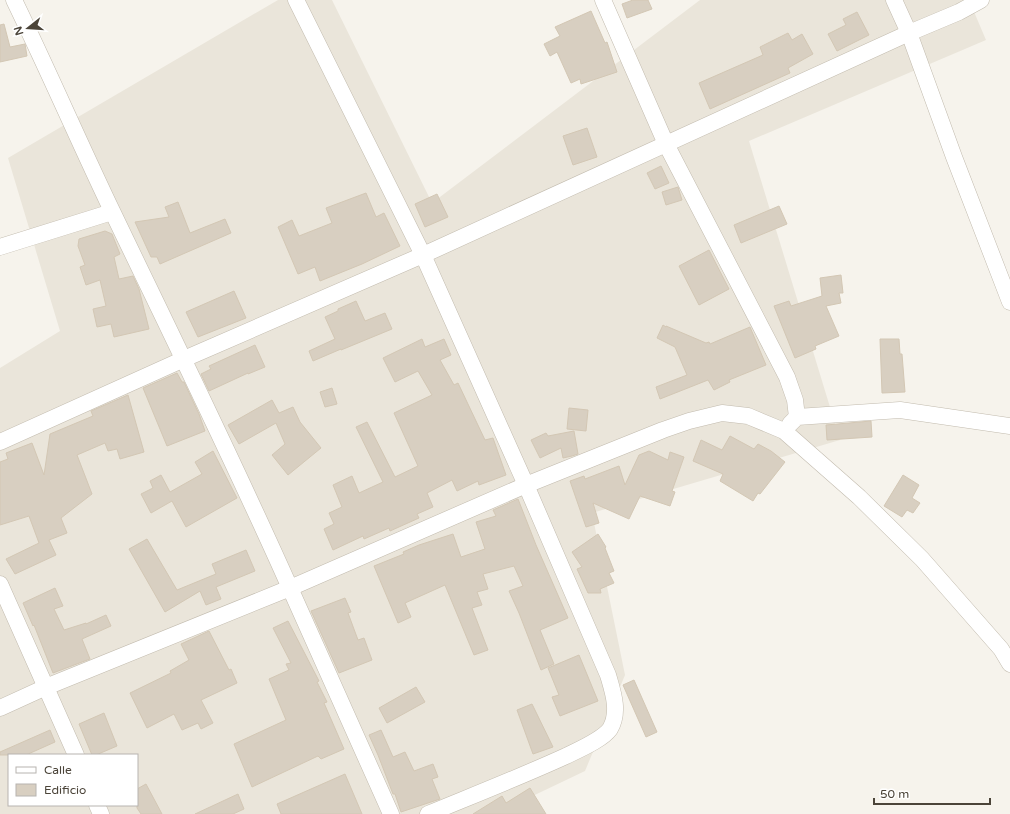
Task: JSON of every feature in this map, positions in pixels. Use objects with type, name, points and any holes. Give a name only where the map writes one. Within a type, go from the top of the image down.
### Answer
[{"type":"street","points":[[14,0],[48,70],[112,212],[184,359],[249,497],[391,814]]},
{"type":"street","points":[[296,0],[423,255],[526,485],[608,676],[614,695],[615,709],[613,719],[610,728],[604,735],[585,746],[533,771],[428,814]]},
{"type":"street","points":[[603,0],[666,144],[787,377],[795,400],[797,417]]},
{"type":"street","points":[[894,0],[909,33],[954,157],[1010,302]]},
{"type":"street","points":[[0,442],[184,359],[423,255],[909,33],[959,12],[981,0]]},
{"type":"street","points":[[0,247],[112,212]]},
{"type":"street","points":[[784,431],[797,417],[900,410],[1010,426]]},
{"type":"street","points":[[0,708],[46,687],[290,588],[526,485],[663,430],[689,421],[722,413],[748,416],[784,431],[859,497],[922,559],[1001,649],[1010,664]]},
{"type":"street","points":[[0,584],[76,754]]},
{"type":"shaded area","points":[[278,0],[332,0],[432,203],[700,0],[969,0],[986,40],[749,141],[840,440],[592,513],[625,675],[585,771],[495,814],[0,814],[0,368],[60,331],[8,158]]},
{"type":"building","points":[[633,0],[648,0],[652,9],[627,18],[622,4]]},
{"type":"building","points":[[591,11],[605,43],[607,42],[617,72],[581,84],[580,79],[571,83],[557,52],[550,56],[544,44],[560,36],[555,27]]},
{"type":"building","points":[[857,12],[869,35],[837,51],[828,34],[846,25],[843,19]]},
{"type":"building","points":[[4,24],[10,47],[25,44],[27,56],[0,62],[0,25]]},
{"type":"building","points":[[788,33],[792,40],[802,34],[813,54],[788,68],[790,73],[710,109],[699,83],[763,55],[760,47]]},
{"type":"building","points":[[587,128],[597,157],[573,165],[563,136]]},
{"type":"building","points":[[661,166],[669,183],[655,189],[647,173]]},
{"type":"building","points":[[678,187],[682,200],[666,205],[662,192]]},
{"type":"building","points":[[366,193],[376,217],[384,213],[400,246],[362,264],[320,281],[315,267],[298,274],[278,227],[292,220],[299,236],[332,223],[326,208]]},
{"type":"building","points":[[437,194],[448,217],[425,227],[415,204]]},
{"type":"building","points":[[178,202],[190,233],[225,219],[231,233],[160,264],[157,257],[151,257],[135,222],[169,217],[165,207]]},
{"type":"building","points":[[779,206],[787,224],[741,243],[734,225]]},
{"type":"building","points":[[105,231],[112,234],[120,254],[114,257],[119,279],[133,276],[139,289],[149,329],[114,337],[111,324],[97,327],[93,309],[106,306],[100,280],[86,285],[80,267],[85,265],[78,246],[79,239]]},
{"type":"building","points":[[709,250],[729,289],[699,305],[679,266]]},
{"type":"building","points":[[841,275],[843,293],[839,293],[841,303],[826,306],[839,336],[815,346],[816,349],[795,358],[774,306],[789,301],[791,306],[822,296],[820,278]]},
{"type":"building","points":[[234,291],[246,318],[198,337],[186,312]]},
{"type":"building","points":[[356,301],[365,321],[385,313],[392,329],[313,361],[309,351],[335,339],[325,317]]},
{"type":"building","points":[[663,325],[706,343],[709,342],[710,344],[750,327],[766,365],[729,380],[730,382],[714,390],[708,380],[660,399],[656,387],[687,375],[675,347],[657,338]]},
{"type":"building","points":[[422,339],[425,347],[444,339],[451,355],[440,360],[454,385],[458,383],[485,440],[493,438],[506,475],[479,485],[478,481],[457,491],[452,480],[427,493],[433,507],[417,514],[419,518],[390,531],[389,528],[364,539],[363,536],[333,550],[324,529],[334,524],[329,513],[342,507],[333,485],[352,476],[359,493],[383,482],[356,427],[367,422],[395,477],[418,466],[394,413],[432,395],[418,371],[395,382],[383,358]]},
{"type":"building","points":[[880,339],[899,339],[900,354],[902,354],[905,392],[882,393]]},
{"type":"building","points":[[255,345],[265,367],[209,391],[201,374],[211,369],[209,366]]},
{"type":"building","points":[[177,373],[182,382],[184,382],[205,431],[167,446],[143,388]]},
{"type":"building","points":[[332,388],[337,404],[325,407],[320,392]]},
{"type":"building","points":[[128,395],[144,452],[120,459],[117,449],[108,451],[105,443],[77,455],[92,494],[61,518],[67,533],[49,540],[56,555],[15,574],[6,559],[39,543],[29,516],[0,525],[0,462],[8,459],[6,453],[32,443],[44,475],[50,434],[93,416],[91,411]]},
{"type":"building","points":[[272,400],[279,413],[293,407],[300,422],[321,448],[288,475],[272,455],[285,444],[276,423],[239,444],[228,425]]},
{"type":"building","points":[[569,408],[588,410],[586,431],[567,429]]},
{"type":"building","points":[[871,421],[872,437],[827,440],[826,425]]},
{"type":"building","points":[[574,431],[578,454],[563,458],[561,448],[540,458],[531,440],[546,433],[548,436]]},
{"type":"building","points":[[730,436],[754,449],[758,444],[771,451],[785,462],[760,494],[758,493],[753,501],[720,481],[723,474],[693,461],[701,440],[722,450]]},
{"type":"building","points":[[213,451],[237,498],[186,527],[172,501],[151,513],[141,494],[153,488],[150,481],[161,475],[170,492],[202,474],[195,462]]},
{"type":"building","points":[[649,451],[668,460],[670,452],[684,457],[672,491],[675,492],[670,506],[640,496],[629,519],[593,503],[599,523],[586,527],[570,481],[584,476],[585,479],[619,466],[625,485],[639,455]]},
{"type":"building","points":[[903,475],[919,485],[912,498],[920,503],[913,513],[907,510],[902,517],[884,506]]},
{"type":"building","points":[[518,499],[536,545],[568,618],[540,630],[554,664],[541,670],[509,591],[523,586],[514,566],[483,574],[488,589],[477,592],[482,605],[472,608],[488,650],[474,655],[445,585],[405,603],[411,617],[398,623],[374,566],[404,554],[403,552],[419,545],[453,534],[461,557],[485,549],[476,522],[496,516],[493,510]]},
{"type":"building","points":[[598,534],[606,547],[605,548],[614,571],[609,573],[614,583],[600,589],[601,593],[588,593],[577,569],[582,567],[572,552]]},
{"type":"building","points":[[147,539],[177,590],[216,574],[212,564],[246,550],[255,571],[216,587],[221,599],[206,605],[200,591],[165,612],[129,549]]},
{"type":"building","points":[[55,588],[63,606],[54,609],[64,630],[86,624],[106,615],[111,626],[82,639],[90,659],[53,673],[34,625],[33,626],[23,603]]},
{"type":"building","points":[[345,598],[351,612],[348,613],[358,640],[364,638],[372,660],[339,673],[311,611]]},
{"type":"building","points":[[288,621],[319,681],[317,682],[327,702],[324,703],[344,749],[321,759],[318,756],[252,787],[234,744],[286,720],[269,679],[289,670],[286,664],[291,663],[273,628]]},
{"type":"building","points":[[209,631],[229,670],[231,669],[237,683],[201,700],[213,723],[201,729],[198,723],[182,730],[174,714],[147,728],[130,693],[171,673],[170,671],[189,660],[181,644]]},
{"type":"building","points":[[579,655],[598,701],[560,716],[552,697],[559,695],[548,668]]},
{"type":"building","points":[[634,680],[657,732],[646,737],[623,685]]},
{"type":"building","points":[[416,687],[425,702],[387,723],[379,708]]},
{"type":"building","points":[[532,704],[553,747],[533,754],[517,710]]},
{"type":"building","points":[[104,713],[117,746],[98,754],[92,754],[79,724]]},
{"type":"building","points":[[50,730],[55,742],[28,754],[0,755],[0,752]]},
{"type":"building","points":[[381,730],[393,757],[405,752],[414,771],[433,764],[438,777],[432,779],[440,799],[401,812],[395,794],[393,794],[369,735]]},
{"type":"building","points":[[345,774],[362,814],[281,814],[277,804]]},
{"type":"building","points":[[146,784],[162,814],[141,814],[137,808],[138,788]]},
{"type":"building","points":[[530,788],[546,814],[473,814],[502,796],[506,803]]},
{"type":"building","points":[[238,794],[244,809],[233,814],[195,814]]}]
